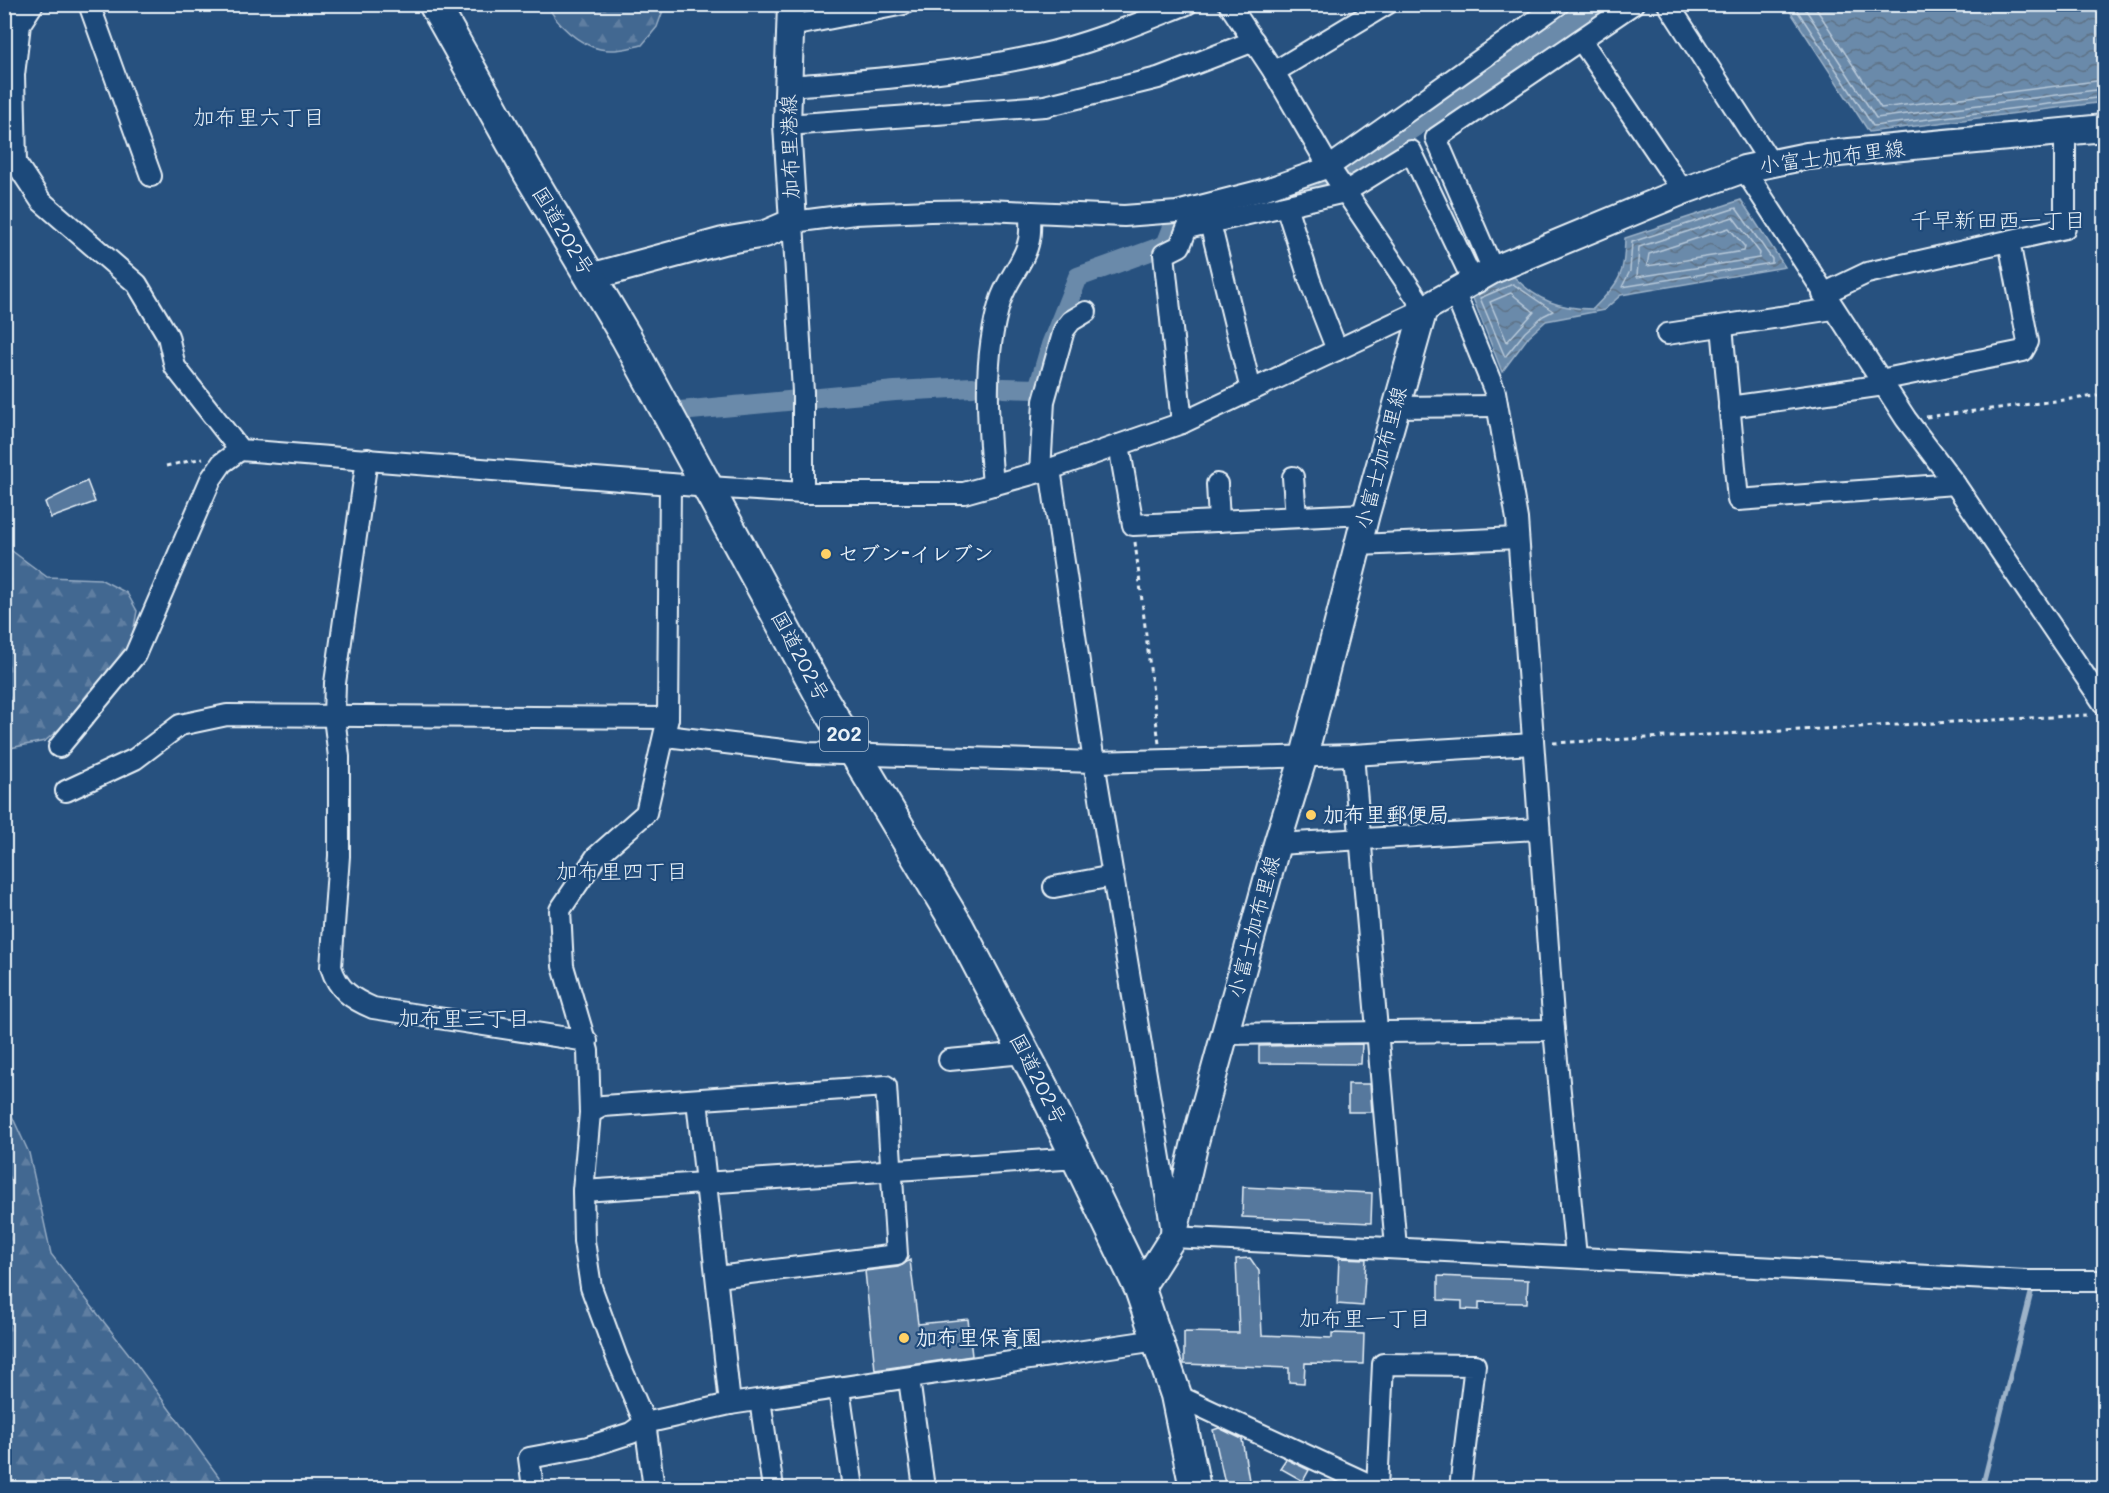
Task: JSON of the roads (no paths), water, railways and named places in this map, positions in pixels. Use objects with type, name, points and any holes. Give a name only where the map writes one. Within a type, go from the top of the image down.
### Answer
[{"type":"highway","name":"国道202号","points":[[434,4],[709,487],[822,698],[958,926],[1025,1053],[1140,1289],[1176,1395],[1195,1488]]},
{"type":"main road","name":"加布里港線","points":[[590,277],[723,241],[765,234],[793,222],[788,125],[791,15]]},
{"type":"main road","name":"小富士加布里線","points":[[1140,1289],[1173,1237],[1276,844],[1304,756],[1366,514],[1424,309],[1474,281],[1683,191],[1770,162],[1807,156],[2065,134],[2104,128]]},
{"type":"street","points":[[33,4],[20,24],[14,75],[10,160],[41,201],[137,284],[168,336],[175,367],[240,450]]},
{"type":"street","points":[[89,4],[151,176]]},
{"type":"street","points":[[791,15],[904,4]]},
{"type":"street","points":[[789,86],[857,81],[1040,55],[1114,33],[1187,4]]},
{"type":"street","points":[[59,747],[135,655],[211,478],[222,463],[240,450],[803,493],[964,493],[1045,470],[1182,423],[1424,309],[1329,167],[1274,72],[1229,4]]},
{"type":"street","points":[[1274,72],[1387,4]]},
{"type":"street","points":[[803,493],[804,398],[793,222],[855,214],[909,211],[987,210],[1124,216],[1177,212],[1263,190],[1329,167],[1559,4]]},
{"type":"street","points":[[1182,423],[1164,254],[1180,246],[1187,228],[1345,192],[1436,138],[1634,4]]},
{"type":"street","points":[[1668,4],[1770,162]]},
{"type":"street","points":[[4,5],[20,24]]},
{"type":"street","points":[[1581,40],[1683,191]]},
{"type":"street","points":[[788,125],[1045,106],[1158,78],[1254,41]]},
{"type":"street","points":[[1667,334],[1722,326],[1828,302],[1867,273],[2065,228],[2065,134]]},
{"type":"street","points":[[1436,138],[1474,281],[1495,392],[1518,538],[1554,1030],[1575,1249]]},
{"type":"street","points":[[1411,151],[1474,281]]},
{"type":"street","points":[[1744,169],[1828,302],[1906,419],[1955,484],[2099,709]]},
{"type":"street","points":[[1286,206],[1337,350]]},
{"type":"street","points":[[993,485],[987,405],[992,335],[1000,301],[1027,248],[1030,238],[1030,212]]},
{"type":"street","points":[[1210,223],[1251,390]]},
{"type":"street","points":[[1729,407],[1882,382],[2023,351],[2028,342],[2009,241]]},
{"type":"street","points":[[1086,312],[1071,321],[1064,330],[1044,400],[1045,470],[1173,1237],[1395,1240],[1575,1249],[2035,1281],[2104,1281]]},
{"type":"street","points":[[1722,326],[1738,500],[1955,484]]},
{"type":"street","points":[[1395,407],[1497,406]]},
{"type":"street","points":[[1119,445],[1133,525],[1366,514]]},
{"type":"street","points":[[367,459],[335,683],[334,717],[339,757],[339,856],[331,967],[336,984],[352,999],[373,1008],[587,1041]]},
{"type":"street","points":[[1293,477],[1296,517]]},
{"type":"street","points":[[654,1488],[645,1423],[617,1358],[591,1287],[584,1241],[583,1191],[590,1113],[587,1041],[563,966],[560,910],[596,857],[646,813],[667,727],[670,484]]},
{"type":"street","points":[[1217,484],[1219,521]]},
{"type":"street","points":[[1358,545],[1518,538]]},
{"type":"street","points":[[66,791],[135,759],[180,725],[226,715],[667,727],[756,749],[856,755],[1094,762],[1353,755],[1533,744]]},
{"type":"street","points":[[1353,755],[1395,1240]]},
{"type":"street","points":[[1276,844],[1539,829]]},
{"type":"street","points":[[1054,887],[1113,876]]},
{"type":"street","points":[[1225,1034],[1554,1030]]},
{"type":"street","points":[[949,1060],[1025,1053]]},
{"type":"street","points":[[590,1113],[603,1106],[886,1086],[897,1255],[717,1276]]},
{"type":"street","points":[[697,1100],[730,1404]]},
{"type":"street","points":[[583,1191],[1077,1158]]},
{"type":"street","points":[[533,1488],[529,1458],[614,1440],[645,1423],[730,1404],[909,1379],[1157,1340]]},
{"type":"street","points":[[1176,1395],[1377,1488],[1383,1364],[1475,1365],[1461,1488]]},
{"type":"street","points":[[909,1379],[924,1488]]},
{"type":"street","points":[[838,1389],[854,1488]]},
{"type":"street","points":[[760,1400],[773,1488]]},
{"type":"water","points":[[1786,5],[2104,5],[2104,102],[1869,132]]},
{"type":"water","points":[[1741,200],[1785,267],[1621,295],[1604,310],[1546,321],[1529,336],[1502,372],[1471,293],[1514,277],[1532,292],[1550,302],[1581,309],[1593,309],[1610,291],[1619,277],[1624,261],[1625,238]]},
{"type":"waterway","points":[[1251,204],[1326,186],[1599,4]]},
{"type":"waterway","points":[[1003,388],[1038,389],[1051,345],[1078,277],[1166,245],[1175,222],[1199,216]]},
{"type":"waterway","points":[[680,411],[895,391],[973,387]]},
{"type":"waterway","points":[[1982,1488],[2033,1285]]},
{"type":"place","name":"セブン-イレブン","points":[[826,554]]},
{"type":"place","name":"加布里郵便局","points":[[1311,815]]},
{"type":"place","name":"加布里保育園","points":[[904,1338]]},
{"type":"district","name":"加布里六丁目","points":[[259,117]]},
{"type":"district","name":"千早新田西一丁目","points":[[1998,220]]},
{"type":"district","name":"加布里四丁目","points":[[622,871]]},
{"type":"district","name":"加布里三丁目","points":[[464,1018]]},
{"type":"district","name":"加布里一丁目","points":[[1365,1318]]}]
